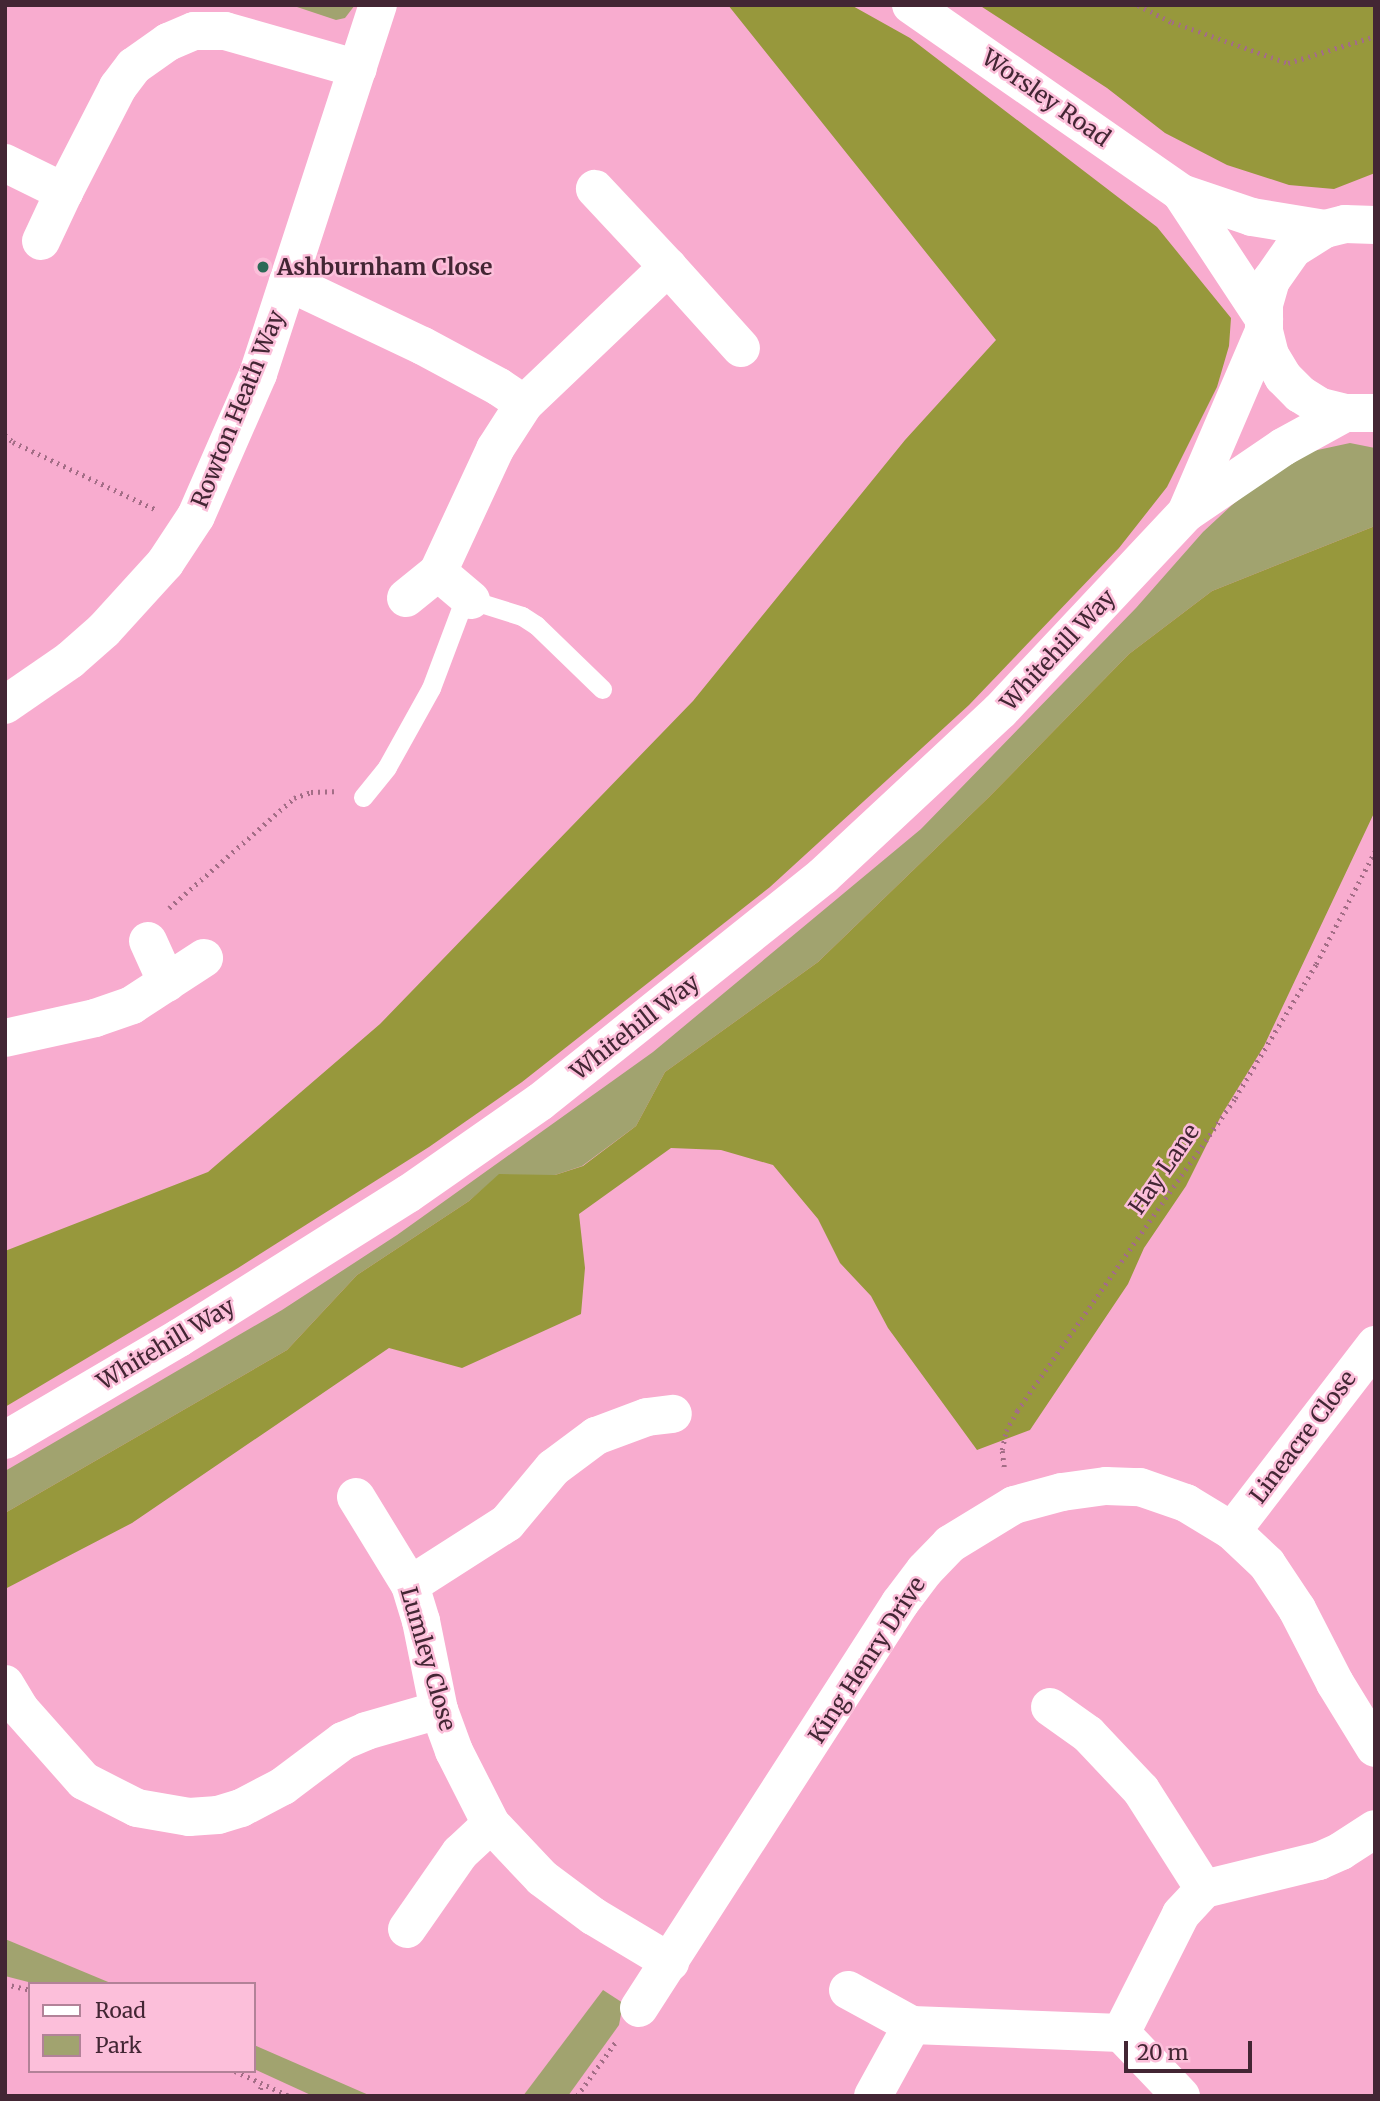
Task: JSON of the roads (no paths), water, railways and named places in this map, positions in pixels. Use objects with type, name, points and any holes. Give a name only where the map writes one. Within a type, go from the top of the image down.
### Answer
[{"type":"street","name":"Rowton Heath Way","points":[[5,705],[43,680],[104,630],[165,564],[190,524],[234,434],[288,282],[378,5]]},
{"type":"street","name":"Worsley Road","points":[[911,5],[1181,192],[1252,217],[1325,229]]},
{"type":"street","points":[[41,241],[103,114],[126,76],[149,54],[194,32],[225,31],[358,69]]},
{"type":"street","points":[[5,163],[64,192]]},
{"type":"street","points":[[595,189],[741,348]]},
{"type":"street","name":"Worsley Road","points":[[1181,192],[1264,325],[1276,366],[1300,394],[1321,407],[1366,415]]},
{"type":"street","points":[[1325,229],[1372,222]]},
{"type":"street","name":"Whitehill Way","points":[[1186,513],[1264,325],[1268,293],[1280,264],[1293,249],[1325,229]]},
{"type":"street","points":[[406,598],[458,589],[495,449],[524,404],[668,267]]},
{"type":"street","points":[[288,282],[412,341],[499,387],[524,404]]},
{"type":"street","name":"Whitehill Way","points":[[5,1440],[179,1338],[408,1194],[540,1102],[823,876],[1000,711],[1186,513],[1283,447],[1366,415]]},
{"type":"street","points":[[148,941],[167,983]]},
{"type":"street","points":[[5,1038],[95,1018],[132,1006],[204,958]]},
{"type":"street","name":"Lineacre Close","points":[[1232,1531],[1375,1345]]},
{"type":"street","points":[[410,1585],[507,1523],[553,1468],[596,1436],[647,1417],[673,1414]]},
{"type":"street","name":"King Henry Drive","points":[[639,2008],[900,1604],[925,1570],[950,1544],[1014,1505],[1062,1492],[1106,1486],[1140,1487],[1186,1503],[1232,1531],[1266,1564],[1297,1609],[1335,1683],[1375,1748]]},
{"type":"street","name":"Lumley Close","points":[[356,1497],[410,1585],[421,1622],[439,1710],[454,1751],[491,1824],[542,1878],[593,1916],[670,1962]]},
{"type":"street","points":[[10,1704],[84,1781],[137,1808],[189,1817],[218,1815],[241,1808],[284,1786],[344,1741],[366,1731],[439,1710]]},
{"type":"street","points":[[1050,1707],[1088,1734],[1132,1779],[1163,1821],[1205,1889]]},
{"type":"street","points":[[407,1929],[460,1853],[491,1824]]},
{"type":"street","points":[[1121,2033],[1181,1914],[1205,1889],[1319,1861],[1341,1851],[1375,1829]]},
{"type":"street","points":[[848,1990],[912,2025],[1121,2033],[1181,2096]]},
{"type":"street","points":[[873,2096],[912,2025]]},
{"type":"lane","points":[[363,797],[387,767],[431,688],[458,589],[522,616],[536,625],[602,689]]},
{"type":"place","name":"Ashburnham Close","points":[[263,267]]}]
